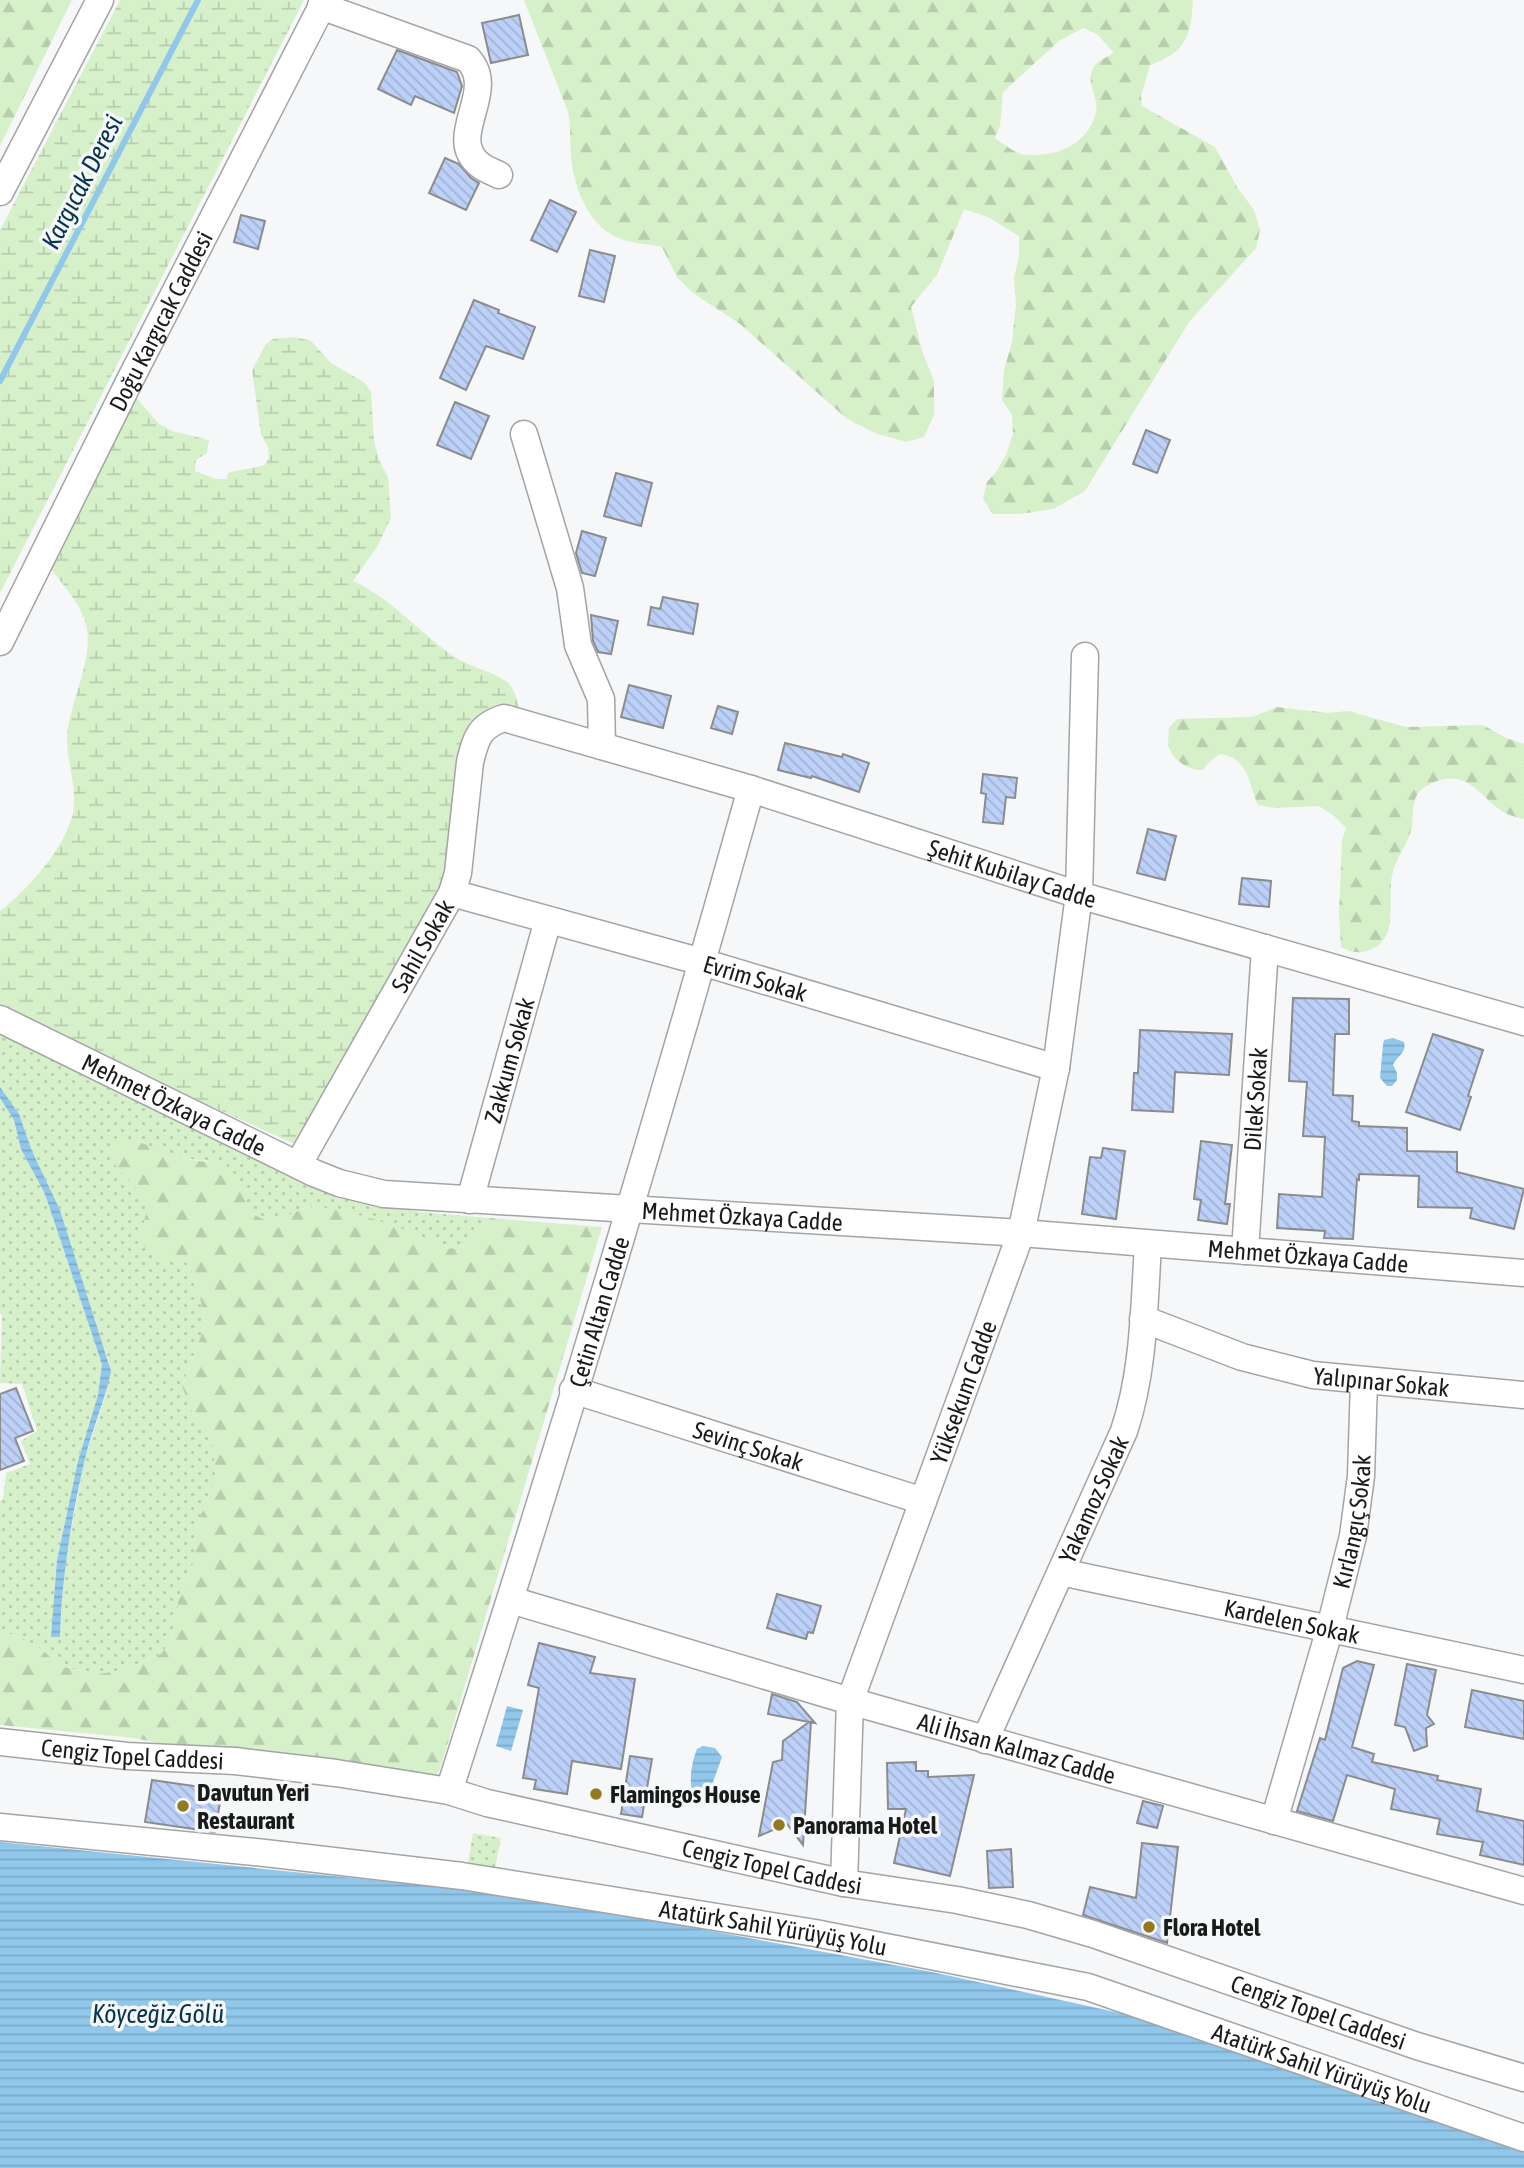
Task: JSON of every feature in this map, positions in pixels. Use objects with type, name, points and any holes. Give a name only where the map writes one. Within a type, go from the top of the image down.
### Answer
[{"type":"street","points":[[0,192],[100,0]]},
{"type":"street","points":[[323,3],[468,59],[476,68],[478,80],[477,100],[466,145],[470,155],[480,166],[499,175]]},
{"type":"street","name":"Doğu Kargıcak Caddesi","points":[[0,642],[130,380],[323,3]]},
{"type":"street","points":[[524,434],[570,588],[578,645],[601,699],[601,746]]},
{"type":"street","name":"Yüksekum Cadde","points":[[844,1883],[850,1701],[1021,1233],[1056,1068],[1079,895],[1085,656]]},
{"type":"street","name":"Şehit Kubilay Cadde","points":[[504,718],[751,789],[1079,895],[1524,1022]]},
{"type":"street","name":"Sahil Sokak","points":[[298,1165],[452,893],[458,873],[474,744],[489,722],[504,718]]},
{"type":"street","name":"Çetin Altan Cadde","points":[[449,1791],[511,1600],[702,962],[751,789]]},
{"type":"street","name":"Evrim Sokak","points":[[452,893],[702,962],[1056,1068]]},
{"type":"street","name":"Zakkum Sokak","points":[[470,1200],[548,920]]},
{"type":"street","name":"Dilek Sokak","points":[[1245,1251],[1265,948]]},
{"type":"street","name":"Mehmet Özkaya Cadde","points":[[0,1019],[298,1165],[339,1183],[384,1194],[1021,1233],[1524,1273]]},
{"type":"street","name":"Yakamoz Sokak","points":[[985,1740],[1130,1413],[1143,1319],[1148,1245]]},
{"type":"street","name":"Yalıpınar Sokak","points":[[1143,1319],[1242,1357],[1313,1375],[1524,1395]]},
{"type":"street","name":"Kırlangıç Sokak","points":[[1275,1821],[1345,1575],[1359,1501],[1364,1381]]},
{"type":"street","name":"Sevinç Sokak","points":[[573,1390],[923,1501]]},
{"type":"street","name":"Kardelen Sokak","points":[[1061,1572],[1524,1670]]},
{"type":"street","name":"Ali İhsan Kalmaz Cadde","points":[[511,1600],[985,1740],[1524,1891]]},
{"type":"street","name":"Cengiz Topel Caddesi","points":[[0,1742],[127,1756],[235,1761],[336,1773],[449,1791],[487,1803],[844,1883],[957,1900],[1067,1926],[1416,2046],[1524,2078]]},
{"type":"street","name":"Atatürk Sahil Yürüyüş Yolu","points":[[0,1827],[462,1876],[816,1933],[1087,1987],[1524,2138]]},
{"type":"green space","points":[[0,0],[72,0],[0,146]]},
{"type":"green space","points":[[120,0],[304,0],[0,593],[0,230]]},
{"type":"green space","points":[[524,0],[1193,0],[1190,24],[1184,41],[1172,54],[1150,65],[1141,96],[1142,106],[1215,147],[1237,187],[1254,210],[1260,230],[1256,248],[1189,322],[1085,491],[1053,509],[1020,514],[993,514],[983,499],[987,482],[1006,455],[1013,434],[1012,415],[1002,400],[1004,370],[1012,342],[1016,304],[1014,278],[1019,256],[1019,236],[988,217],[964,209],[937,275],[911,307],[922,351],[934,381],[934,415],[924,437],[906,442],[875,433],[846,418],[740,324],[693,293],[677,277],[662,247],[624,240],[601,227],[586,206],[576,182],[568,112]],"holes":[[[1083,28],[1097,34],[1114,53],[1100,61],[1092,70],[1090,79],[1096,112],[1093,122],[1081,138],[1065,149],[1032,155],[1018,153],[995,138],[1000,126],[1003,92],[1059,41]]]},
{"type":"green space","points":[[295,337],[311,341],[331,363],[365,383],[371,392],[374,440],[379,460],[388,477],[391,518],[377,547],[353,581],[393,606],[453,656],[507,682],[514,692],[520,711],[482,718],[468,729],[461,745],[457,766],[451,857],[443,891],[295,1144],[0,1012],[0,911],[23,891],[47,863],[58,848],[72,817],[74,795],[67,738],[85,662],[87,632],[78,605],[51,569],[136,397],[158,423],[172,431],[209,440],[207,453],[196,460],[195,471],[216,479],[227,479],[228,473],[265,465],[269,457],[268,447],[261,435],[252,370],[266,344],[273,339]]},
{"type":"green space","points":[[1277,707],[1328,713],[1348,711],[1406,727],[1483,725],[1506,738],[1524,744],[1524,819],[1502,811],[1461,780],[1442,780],[1422,789],[1414,802],[1410,833],[1394,869],[1386,936],[1380,944],[1368,951],[1345,949],[1341,947],[1339,915],[1342,840],[1346,828],[1319,806],[1275,808],[1258,805],[1242,766],[1230,756],[1220,754],[1203,770],[1193,769],[1178,761],[1168,745],[1169,728],[1177,719],[1252,717]]},
{"type":"green space","points":[[0,1033],[293,1177],[334,1194],[420,1212],[490,1218],[480,1233],[467,1245],[455,1249],[377,1221],[319,1207],[305,1208],[278,1219],[263,1219],[248,1208],[240,1182],[207,1161],[173,1157],[138,1141],[111,1146],[116,1165],[146,1201],[154,1256],[188,1263],[195,1277],[206,1323],[182,1386],[212,1436],[216,1480],[200,1517],[194,1542],[194,1561],[178,1602],[178,1615],[169,1644],[161,1654],[125,1670],[98,1674],[58,1666],[32,1644],[0,1631],[0,1501],[3,1499],[6,1473],[30,1464],[21,1441],[37,1431],[22,1384],[0,1383],[0,1098],[14,1120],[45,1194],[102,1364],[98,1395],[78,1461],[57,1560],[52,1636],[60,1636],[65,1561],[85,1458],[106,1394],[109,1362],[60,1210],[32,1151],[19,1114],[0,1087]]},
{"type":"green space","points":[[123,1137],[157,1148],[173,1157],[226,1165],[240,1182],[248,1208],[263,1219],[279,1219],[305,1208],[325,1208],[382,1222],[451,1249],[467,1245],[480,1233],[490,1218],[602,1227],[440,1769],[429,1787],[243,1761],[134,1738],[0,1725],[0,1631],[32,1643],[58,1666],[98,1674],[125,1670],[161,1654],[169,1644],[178,1615],[178,1602],[194,1561],[194,1542],[200,1517],[216,1480],[212,1436],[193,1414],[182,1386],[206,1323],[195,1277],[188,1263],[157,1257],[144,1246],[141,1234],[147,1210],[144,1198],[120,1171],[112,1157],[114,1139]]},
{"type":"green space","points":[[473,1833],[501,1838],[495,1868],[468,1863]]},
{"type":"water","points":[[1393,1038],[1404,1042],[1405,1046],[1393,1065],[1397,1080],[1392,1086],[1387,1086],[1380,1078],[1383,1045],[1384,1040]]},
{"type":"water","points":[[0,1087],[19,1114],[32,1151],[60,1210],[111,1371],[75,1503],[65,1569],[60,1637],[51,1637],[57,1560],[78,1461],[98,1395],[102,1364],[45,1194],[21,1149],[14,1120],[0,1098]]},
{"type":"water","points":[[507,1706],[523,1710],[511,1751],[496,1746]]},
{"type":"water","points":[[703,1746],[715,1748],[722,1757],[713,1782],[719,1788],[718,1798],[706,1798],[692,1792],[694,1759],[697,1749]]},
{"type":"water","name":"Köyceğiz Gölü","points":[[0,1842],[471,1890],[609,1912],[932,1972],[1129,2015],[1524,2151],[1524,2168],[0,2168]]},
{"type":"building","points":[[519,15],[528,55],[491,63],[482,23]]},
{"type":"building","points":[[397,50],[457,72],[462,86],[454,113],[415,96],[411,105],[378,89]]},
{"type":"building","points":[[445,158],[459,164],[479,183],[466,210],[429,193]]},
{"type":"building","points":[[550,200],[576,212],[557,252],[531,240]]},
{"type":"building","points":[[241,215],[265,221],[258,249],[234,242]]},
{"type":"building","points":[[590,250],[615,256],[604,302],[579,296]]},
{"type":"building","points":[[474,300],[499,310],[498,313],[535,327],[523,359],[486,346],[466,390],[440,378]]},
{"type":"building","points":[[455,402],[489,416],[471,459],[437,445]]},
{"type":"building","points":[[1146,430],[1170,440],[1157,473],[1133,464]]},
{"type":"building","points":[[616,473],[652,483],[641,526],[604,516]]},
{"type":"building","points":[[582,531],[606,538],[595,576],[582,573],[576,553]]},
{"type":"building","points":[[663,597],[698,604],[693,634],[648,625],[651,607],[660,609]]},
{"type":"building","points":[[591,615],[618,621],[611,654],[598,652],[593,641]]},
{"type":"building","points":[[629,685],[671,696],[663,728],[621,717]]},
{"type":"building","points":[[718,706],[738,712],[732,734],[711,728]]},
{"type":"building","points":[[785,743],[842,757],[843,754],[869,763],[859,792],[812,776],[811,778],[778,770]]},
{"type":"building","points":[[983,774],[1017,778],[1015,798],[1006,797],[1003,824],[983,822],[986,794],[981,793]]},
{"type":"building","points":[[1148,829],[1176,836],[1165,880],[1137,873]]},
{"type":"building","points":[[1242,878],[1271,881],[1269,907],[1239,904]]},
{"type":"building","points":[[1293,998],[1349,999],[1349,1034],[1335,1034],[1333,1095],[1353,1096],[1352,1121],[1359,1122],[1359,1126],[1407,1128],[1407,1151],[1457,1152],[1457,1172],[1524,1189],[1514,1229],[1470,1218],[1472,1208],[1418,1207],[1419,1176],[1359,1174],[1353,1239],[1324,1238],[1325,1231],[1277,1228],[1279,1194],[1322,1197],[1325,1137],[1303,1136],[1307,1082],[1289,1081]]},
{"type":"building","points":[[1140,1030],[1232,1034],[1229,1075],[1175,1072],[1173,1112],[1132,1110],[1134,1073],[1138,1073]]},
{"type":"building","points":[[1433,1034],[1483,1050],[1460,1130],[1406,1112]]},
{"type":"building","points":[[1201,1141],[1232,1145],[1225,1204],[1230,1204],[1227,1224],[1198,1220],[1201,1200],[1194,1199]]},
{"type":"building","points":[[1103,1148],[1125,1151],[1116,1219],[1082,1214],[1090,1157],[1101,1158]]},
{"type":"building","points":[[16,1388],[33,1431],[15,1438],[24,1461],[0,1470],[0,1394]]},
{"type":"building","points":[[777,1594],[821,1606],[813,1633],[808,1632],[806,1639],[767,1628]]},
{"type":"building","points":[[539,1643],[595,1657],[590,1673],[635,1679],[621,1769],[572,1761],[567,1794],[534,1789],[536,1780],[523,1778],[539,1688],[528,1685]]},
{"type":"building","points":[[1357,1661],[1374,1665],[1352,1747],[1374,1754],[1372,1762],[1438,1776],[1437,1780],[1481,1789],[1477,1811],[1524,1821],[1524,1865],[1480,1855],[1483,1842],[1437,1834],[1440,1819],[1391,1809],[1395,1789],[1347,1775],[1333,1821],[1297,1811],[1320,1738],[1325,1740],[1343,1668]]},
{"type":"building","points":[[1407,1664],[1436,1670],[1427,1715],[1434,1724],[1426,1728],[1427,1746],[1414,1751],[1405,1727],[1395,1725]]},
{"type":"building","points":[[1472,1690],[1524,1701],[1524,1739],[1465,1727]]},
{"type":"building","points":[[772,1694],[797,1702],[815,1723],[811,1722],[803,1845],[787,1824],[759,1836],[773,1762],[782,1760],[783,1741],[809,1722],[768,1714]]},
{"type":"building","points":[[630,1756],[652,1759],[642,1817],[621,1814]]},
{"type":"building","points":[[916,1762],[916,1771],[928,1771],[928,1777],[974,1775],[950,1876],[894,1863],[906,1809],[888,1809],[887,1763]]},
{"type":"building","name":"Davutun Yeri Restaurant","points":[[152,1780],[222,1790],[215,1832],[145,1822]]},
{"type":"building","points":[[1143,1801],[1163,1806],[1157,1828],[1137,1823]]},
{"type":"building","points":[[1142,1843],[1178,1847],[1167,1943],[1083,1915],[1090,1887],[1136,1898]]},
{"type":"building","points":[[1011,1849],[1013,1887],[989,1888],[987,1851]]},
{"type":"waterway","name":"Kargıcak Deresi","points":[[0,381],[198,0]]},
{"type":"place","name":"Flamingos House","points":[[596,1794]]},
{"type":"place","name":"Davutun Yeri Restaurant","points":[[183,1806]]},
{"type":"place","name":"Panorama Hotel","points":[[779,1825]]},
{"type":"place","name":"Flora Hotel","points":[[1149,1927]]}]
